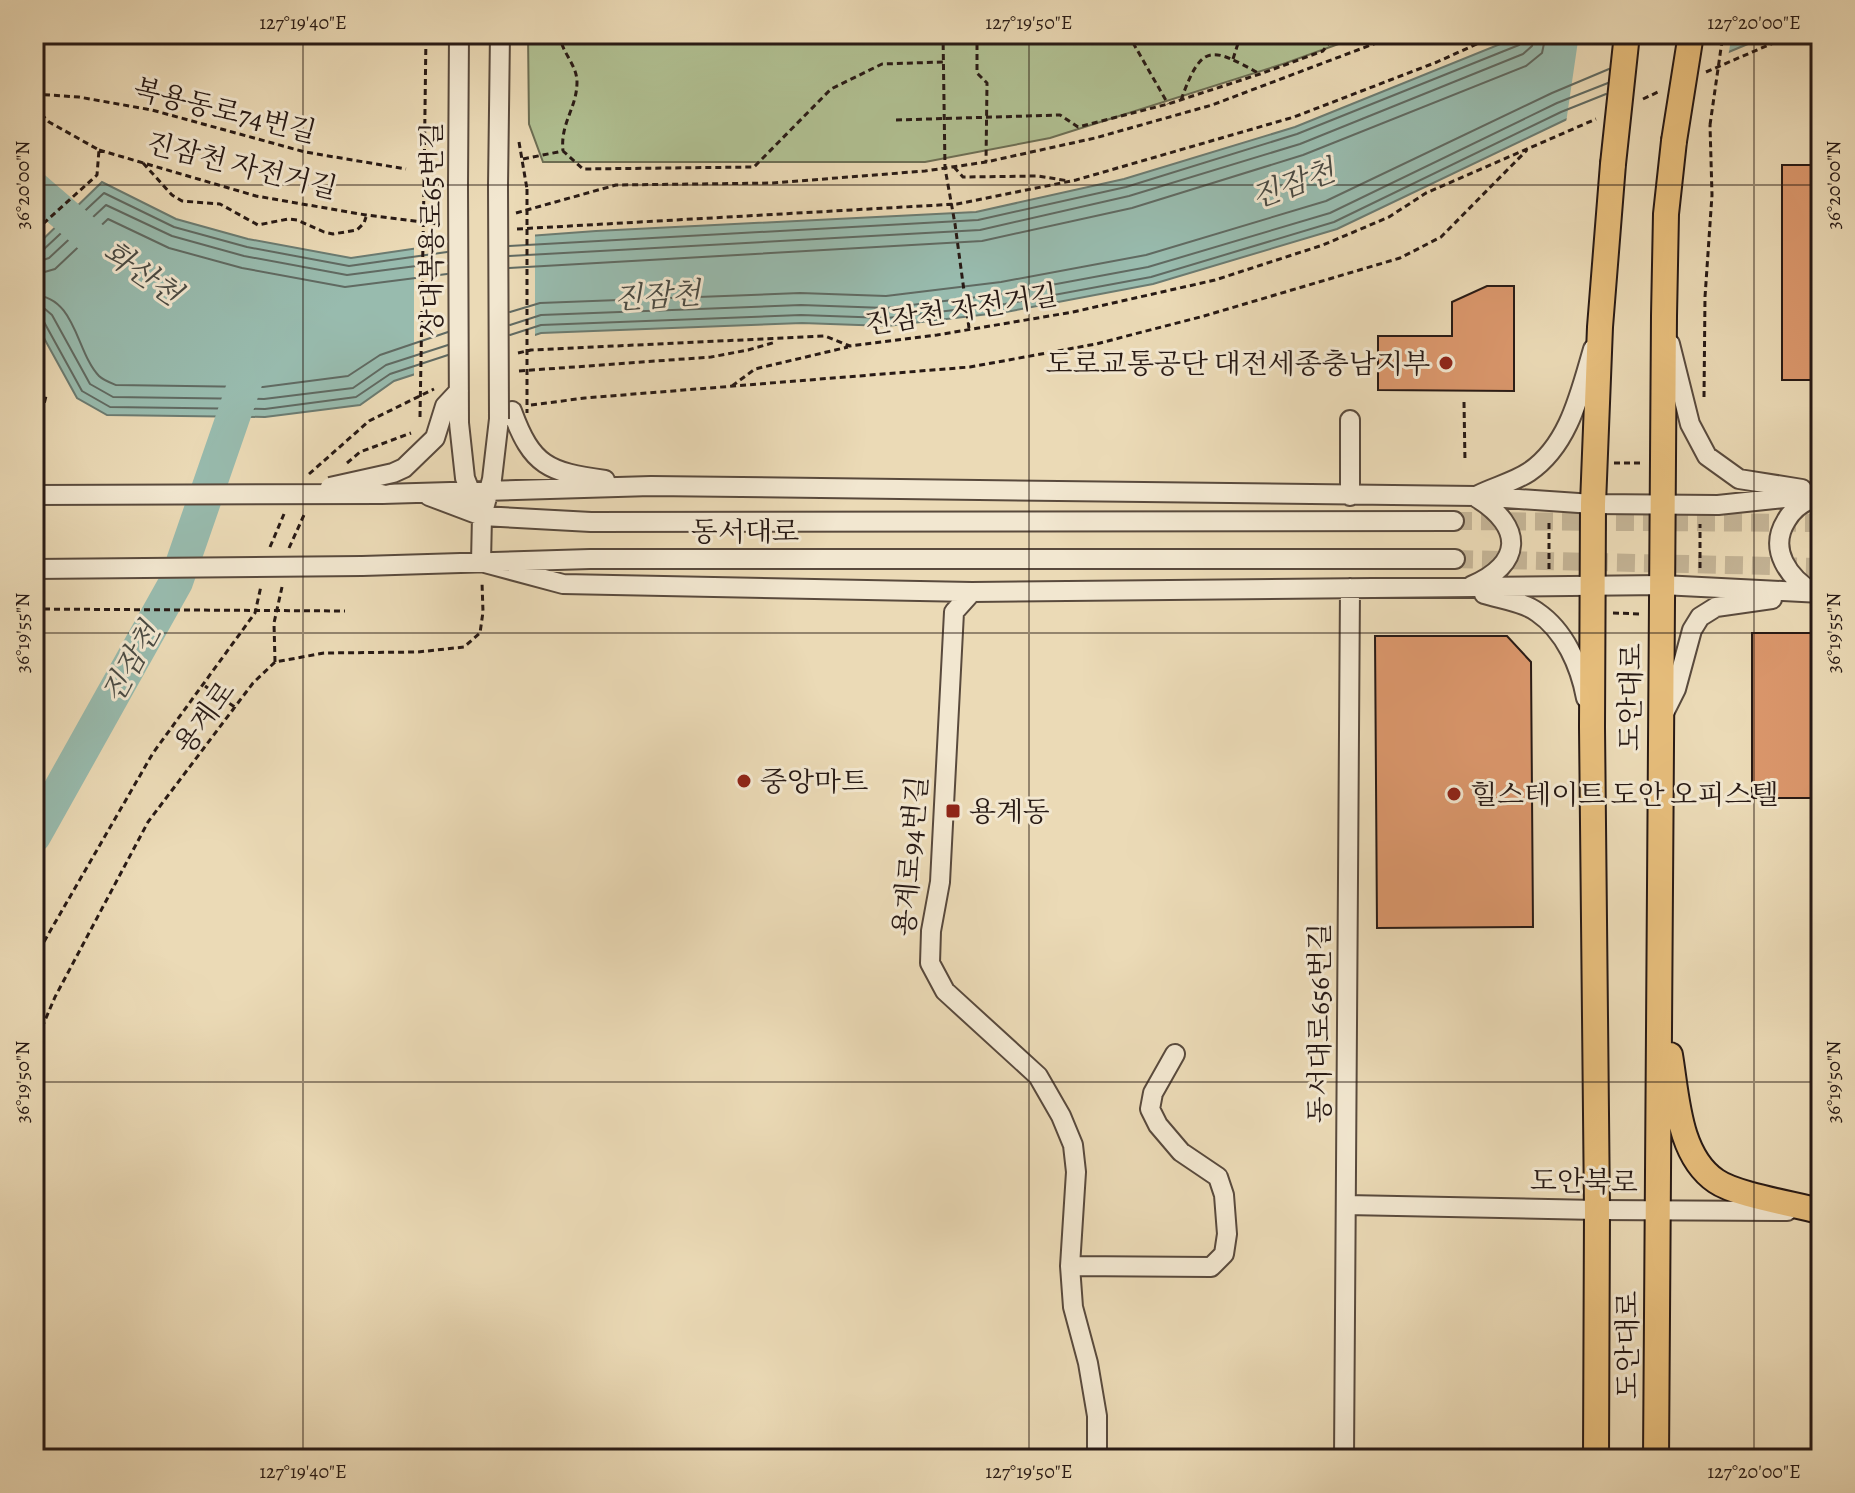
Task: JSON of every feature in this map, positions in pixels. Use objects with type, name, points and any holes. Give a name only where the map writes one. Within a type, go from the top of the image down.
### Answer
[{"type":"main road","name":"도안대로","points":[[1596,1459],[1593,504],[1600,327],[1627,34]]},
{"type":"main road","name":"도안대로","points":[[1656,1459],[1659,722],[1666,214],[1691,34]]},
{"type":"main road","points":[[1659,995],[1685,1135],[1698,1162],[1717,1182],[1820,1211]]},
{"type":"street","name":"상대복용로65번길","points":[[459,34],[459,423],[479,493]]},
{"type":"street","points":[[500,34],[499,391],[514,412],[519,432],[540,462],[577,476],[651,486]]},
{"type":"street","points":[[1664,316],[1690,424],[1707,456],[1739,479],[1821,494]]},
{"type":"street","points":[[1475,496],[1527,473],[1546,459],[1561,441],[1600,327]]},
{"type":"street","points":[[306,487],[404,468],[435,438],[445,406],[459,391]]},
{"type":"street","points":[[514,412],[479,493],[481,562],[563,584],[972,592],[1662,585],[1818,593]]},
{"type":"street","points":[[1350,420],[1350,496]]},
{"type":"street","points":[[34,495],[306,487],[382,494],[479,493],[651,486],[1475,496],[1593,504],[1700,504],[1821,494]]},
{"type":"street","name":"동서대로","points":[[421,493],[482,516],[591,522],[1454,521]]},
{"type":"street","points":[[1818,593],[1799,584],[1781,559],[1778,545],[1781,528],[1790,513],[1821,494]]},
{"type":"street","points":[[1466,588],[1488,579],[1502,567],[1510,544],[1511,532],[1505,519],[1475,496]]},
{"type":"street","name":"동서대로","points":[[34,569],[362,566],[590,559],[1455,559]]},
{"type":"street","name":"동서대로656번길","points":[[1344,1459],[1350,588]]},
{"type":"street","points":[[1466,588],[1536,610],[1561,635],[1576,665],[1592,727]]},
{"type":"street","name":"용계로94번길","points":[[972,592],[954,612],[940,882],[931,931],[930,963],[945,991],[1038,1076],[1061,1116],[1073,1145],[1076,1172],[1070,1266],[1073,1307],[1088,1363],[1097,1416],[1097,1459]]},
{"type":"street","points":[[1659,722],[1676,689],[1692,630],[1700,617],[1716,607],[1818,593]]},
{"type":"street","points":[[1070,1266],[1211,1267],[1224,1254],[1227,1234],[1224,1195],[1218,1177],[1181,1152],[1158,1125],[1150,1109],[1153,1093],[1175,1054]]},
{"type":"street","name":"도안북로","points":[[1346,1205],[1820,1211]]},
{"type":"path","points":[[420,416],[426,34]]},
{"type":"path","points":[[560,34],[560,42],[577,77],[576,96],[561,135],[563,151],[583,169],[754,167],[831,89],[882,64],[943,62]]},
{"type":"path","points":[[943,34],[945,168],[969,330]]},
{"type":"path","points":[[977,34],[977,73],[987,83],[986,162]]},
{"type":"path","points":[[1128,34],[1168,104]]},
{"type":"path","points":[[1233,59],[1241,34]]},
{"type":"path","points":[[896,120],[1060,115],[1078,127],[1168,104],[1260,74],[1323,51],[1335,34]]},
{"type":"path","points":[[512,214],[616,185],[773,183],[858,178],[986,162],[1095,138],[1212,105],[1400,34]]},
{"type":"path","points":[[505,229],[952,204],[1072,181],[1294,117],[1437,62],[1499,34]]},
{"type":"path","points":[[1704,400],[1705,297],[1712,195],[1710,125],[1723,34]]},
{"type":"path","points":[[1695,77],[1794,34]]},
{"type":"path","points":[[1783,39],[1821,41]]},
{"type":"path","points":[[1181,100],[1189,77],[1202,58],[1213,53],[1233,59],[1260,74]]},
{"type":"path","points":[[1636,101],[1665,89]]},
{"type":"path","name":"복용동로74번길","points":[[34,94],[79,97],[152,110],[305,152],[406,169]]},
{"type":"path","name":"진잠천 자전거길","points":[[34,107],[49,122],[99,150],[256,196],[437,224]]},
{"type":"path","name":"진잠천 자전거길","points":[[508,356],[531,350],[825,336],[850,346],[1073,312],[1215,280],[1323,245],[1389,217],[1426,193],[1607,114]]},
{"type":"path","points":[[563,151],[523,159],[527,189],[514,412],[585,398],[970,367],[1096,344],[1204,316],[1400,258],[1441,237],[1529,147]]},
{"type":"path","points":[[34,232],[97,175],[99,150]]},
{"type":"path","points":[[141,161],[172,195],[182,201],[220,204],[258,225],[288,219],[305,222],[324,232],[346,233],[357,230],[364,223],[366,215]]},
{"type":"path","points":[[954,167],[963,177],[1038,176],[1072,181]]},
{"type":"path","points":[[510,372],[711,357],[781,340]]},
{"type":"path","points":[[732,386],[755,369],[850,346]]},
{"type":"path","points":[[34,381],[46,396],[34,445]]},
{"type":"path","points":[[306,487],[312,470],[369,421],[437,388]]},
{"type":"path","points":[[1464,402],[1465,462]]},
{"type":"path","points":[[338,471],[360,452],[421,430],[414,438]]},
{"type":"path","points":[[1595,463],[1664,463]]},
{"type":"path","points":[[1549,501],[1549,587]]},
{"type":"path","points":[[1700,504],[1700,587]]},
{"type":"path","points":[[288,552],[290,540],[304,513]]},
{"type":"path","points":[[266,555],[284,514]]},
{"type":"path","points":[[284,577],[274,623],[275,662],[324,653],[418,652],[464,647],[480,633],[483,612],[481,562]]},
{"type":"path","points":[[34,959],[153,753],[205,686],[255,613],[261,584]]},
{"type":"path","points":[[34,609],[345,611]]},
{"type":"path","points":[[1593,613],[1662,614]]},
{"type":"path","name":"용계로","points":[[34,1046],[55,997],[148,822],[253,683],[275,662]]},
{"type":"path","points":[[205,686],[236,708]]},
{"type":"green space","points":[[528,34],[1366,34],[1286,63],[1050,138],[925,162],[543,162],[529,124]]},
{"type":"water","points":[[1525,34],[1772,34],[1565,120],[1337,229],[1153,284],[1006,312],[887,326],[802,323],[541,333],[394,381],[360,405],[265,417],[107,415],[77,398],[34,320],[34,248],[102,182],[176,219],[248,239],[351,258],[473,240],[976,212],[1124,179],[1295,127]]},
{"type":"pier","points":[[1579,34],[1732,34],[1728,57],[1566,123]]},
{"type":"pier","points":[[535,232],[535,340],[414,379],[414,245],[472,236]]},
{"type":"building","points":[[1782,165],[1821,165],[1821,380],[1782,380]]},
{"type":"building","name":"도로교통공단 대전세종충남지부","points":[[1487,286],[1514,286],[1514,391],[1378,390],[1378,336],[1452,336],[1452,302]]},
{"type":"building","points":[[1752,633],[1821,633],[1821,798],[1752,798]]},
{"type":"building","name":"힐스테이트 도안 오피스텔","points":[[1375,636],[1507,636],[1531,662],[1533,927],[1377,928]]},
{"type":"waterway","name":"화산천","points":[[34,188],[100,245]]},
{"type":"waterway","name":"진잠천","points":[[34,836],[176,582],[248,374]]},
{"type":"tunnel","points":[[1454,521],[1821,523]]},
{"type":"tunnel","points":[[1455,559],[1821,567]]},
{"type":"place","name":"도로교통공단 대전세종충남지부","points":[[1446,363]]},
{"type":"place","name":"중앙마트","points":[[744,781]]},
{"type":"place","name":"힐스테이트 도안 오피스텔","points":[[1454,794]]},
{"type":"place","name":"용계동","points":[[953,811]]}]
